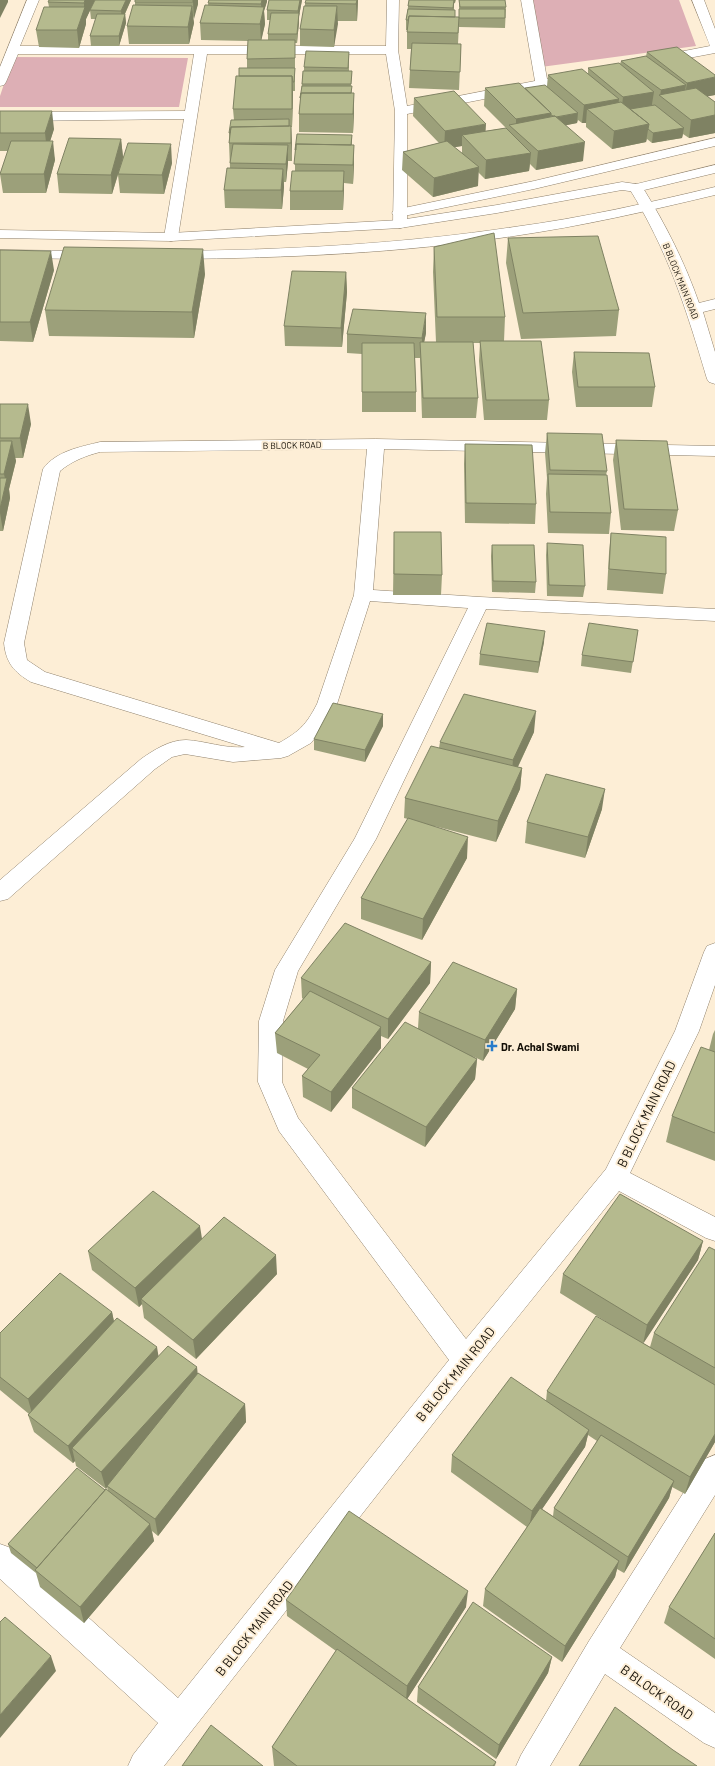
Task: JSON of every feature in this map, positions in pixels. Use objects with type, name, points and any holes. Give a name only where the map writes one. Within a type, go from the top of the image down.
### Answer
[{"type":"street","points":[[0,82],[33,0]]},
{"type":"street","points":[[393,0],[392,50],[401,111],[399,219]]},
{"type":"street","points":[[527,0],[542,84]]},
{"type":"street","points":[[698,0],[715,45]]},
{"type":"street","points":[[648,62],[715,49]]},
{"type":"street","points":[[12,50],[392,50]]},
{"type":"street","points":[[171,237],[201,51]]},
{"type":"street","points":[[401,111],[588,75]]},
{"type":"street","points":[[0,116],[191,115]]},
{"type":"street","points":[[399,219],[715,142]]},
{"type":"street","points":[[0,234],[171,237],[399,219],[497,209],[622,186],[636,188],[715,169]]},
{"type":"street","name":"B BLOCK MAIN ROAD","points":[[636,188],[650,208],[694,309],[715,379]]},
{"type":"street","points":[[163,255],[209,256],[373,248],[480,237],[650,208],[715,191]]},
{"type":"street","points":[[0,254],[108,255]]},
{"type":"street","points":[[694,309],[715,304]]},
{"type":"street","points":[[0,893],[148,764],[165,752],[185,747],[233,755],[281,751],[304,738],[318,721],[328,704],[363,595],[376,444]]},
{"type":"street","name":"B BLOCK ROAD","points":[[281,751],[38,677],[25,670],[15,658],[14,642],[52,469],[65,458],[82,451],[100,447],[376,444],[715,451]]},
{"type":"street","points":[[363,595],[480,603],[715,615]]},
{"type":"street","points":[[466,1360],[288,1124],[270,1082],[271,1021],[286,970],[365,839],[480,603]]},
{"type":"street","name":"B BLOCK MAIN ROAD","points":[[144,1766],[466,1360],[615,1177],[687,1032],[715,952]]},
{"type":"street","points":[[615,1177],[715,1230]]},
{"type":"street","points":[[532,1766],[600,1652],[715,1469]]},
{"type":"street","points":[[0,1559],[180,1722]]},
{"type":"street","name":"B BLOCK ROAD","points":[[600,1652],[715,1732]]},
{"type":"shaded area","points":[[528,0],[679,0],[696,46],[541,67]]},
{"type":"shaded area","points":[[13,57],[188,58],[179,107],[0,107],[0,96]]},
{"type":"building","points":[[49,0],[85,0],[84,3],[48,2]]},
{"type":"building","points":[[95,0],[126,0],[121,11],[90,10]]},
{"type":"building","points":[[135,0],[193,0],[193,2],[135,2]]},
{"type":"building","points":[[209,0],[262,0],[261,4],[208,3]]},
{"type":"building","points":[[269,0],[300,0],[298,11],[267,10]]},
{"type":"building","points":[[306,0],[357,0],[356,4],[305,3]]},
{"type":"building","points":[[409,0],[454,0],[453,8],[408,6]]},
{"type":"building","points":[[459,0],[505,0],[506,7],[460,7]]},
{"type":"building","points":[[133,5],[192,6],[188,27],[127,26]]},
{"type":"building","points":[[205,5],[264,7],[260,24],[200,23]]},
{"type":"building","points":[[304,6],[337,6],[334,30],[300,29]]},
{"type":"building","points":[[44,7],[85,7],[77,30],[36,30]]},
{"type":"building","points":[[408,9],[455,10],[455,17],[409,16],[408,20],[406,20]]},
{"type":"building","points":[[459,9],[505,9],[505,18],[459,18]]},
{"type":"building","points":[[271,13],[299,13],[297,34],[268,34]]},
{"type":"building","points":[[97,14],[125,14],[119,36],[90,36]]},
{"type":"building","points":[[409,16],[459,17],[458,33],[407,32]]},
{"type":"building","points":[[248,40],[295,40],[295,58],[247,59]]},
{"type":"building","points":[[412,43],[461,44],[460,72],[410,70]]},
{"type":"building","points":[[677,47],[715,75],[715,77],[687,83],[647,52]]},
{"type":"building","points":[[306,51],[349,52],[348,68],[304,67]]},
{"type":"building","points":[[646,56],[686,85],[661,90],[621,61]]},
{"type":"building","points":[[619,63],[654,92],[623,97],[588,68]]},
{"type":"building","points":[[239,68],[295,68],[294,82],[292,76],[239,76]]},
{"type":"building","points":[[582,69],[619,99],[584,105],[548,75]]},
{"type":"building","points":[[303,71],[352,71],[351,84],[302,84]]},
{"type":"building","points":[[236,76],[292,76],[292,109],[233,109]]},
{"type":"building","points":[[519,83],[551,113],[516,119],[485,88]]},
{"type":"building","points":[[545,85],[578,113],[556,117],[553,116],[525,88]]},
{"type":"building","points":[[302,86],[352,86],[351,93],[301,93],[300,98]]},
{"type":"building","points":[[696,88],[715,102],[715,115],[691,120],[659,95]]},
{"type":"building","points":[[454,91],[486,124],[445,131],[414,98]]},
{"type":"building","points":[[301,93],[354,93],[353,114],[299,114]]},
{"type":"building","points":[[621,102],[649,124],[614,131],[587,109]]},
{"type":"building","points":[[655,105],[684,128],[653,133],[648,129],[649,124],[630,109]]},
{"type":"building","points":[[0,111],[52,111],[45,133],[0,133]]},
{"type":"building","points":[[555,116],[585,142],[538,151],[509,125]]},
{"type":"building","points":[[289,119],[289,126],[231,127],[229,133],[231,120]]},
{"type":"building","points":[[291,126],[291,143],[229,143],[231,127]]},
{"type":"building","points":[[506,128],[531,153],[486,160],[462,135]]},
{"type":"building","points":[[297,134],[352,135],[351,145],[296,144],[295,150]]},
{"type":"building","points":[[69,138],[121,139],[111,175],[57,174]]},
{"type":"building","points":[[11,141],[53,141],[44,174],[0,174]]},
{"type":"building","points":[[447,141],[479,167],[434,178],[403,152]]},
{"type":"building","points":[[128,143],[171,144],[162,175],[118,174]]},
{"type":"building","points":[[233,144],[288,145],[286,164],[230,163]]},
{"type":"building","points":[[296,144],[354,145],[353,165],[294,164]]},
{"type":"building","points":[[227,168],[283,169],[281,190],[224,190]]},
{"type":"building","points":[[292,171],[344,171],[343,191],[290,191]]},
{"type":"building","points":[[494,233],[505,317],[437,317],[434,247]]},
{"type":"building","points":[[598,236],[619,310],[523,313],[508,238]]},
{"type":"building","points":[[64,247],[203,249],[192,312],[45,310]]},
{"type":"building","points":[[0,250],[51,251],[30,322],[0,322]]},
{"type":"building","points":[[292,271],[346,272],[341,328],[284,326]]},
{"type":"building","points":[[353,309],[426,313],[422,338],[347,334]]},
{"type":"building","points":[[480,341],[541,341],[549,400],[486,400]]},
{"type":"building","points":[[420,342],[473,342],[478,398],[423,398]]},
{"type":"building","points":[[362,343],[414,343],[416,392],[362,392]]},
{"type":"building","points":[[574,352],[649,353],[655,387],[578,387]]},
{"type":"building","points":[[0,404],[28,404],[20,438],[0,438]]},
{"type":"building","points":[[547,433],[602,434],[607,471],[550,470]]},
{"type":"building","points":[[616,440],[667,441],[678,510],[624,509]]},
{"type":"building","points":[[0,441],[12,441],[4,474],[0,474]]},
{"type":"building","points":[[465,444],[532,445],[536,504],[466,503]]},
{"type":"building","points":[[548,474],[607,475],[611,513],[550,512]]},
{"type":"building","points":[[0,478],[7,478],[0,509]]},
{"type":"building","points":[[394,532],[441,532],[442,575],[394,574]]},
{"type":"building","points":[[611,533],[666,537],[666,574],[609,569]]},
{"type":"building","points":[[547,543],[583,545],[585,586],[549,585]]},
{"type":"building","points":[[492,545],[534,545],[536,582],[493,581]]},
{"type":"building","points":[[487,623],[545,631],[539,662],[480,654]]},
{"type":"building","points":[[589,623],[638,630],[633,662],[582,655]]},
{"type":"building","points":[[464,694],[536,711],[513,760],[440,742]]},
{"type":"building","points":[[333,703],[383,714],[365,750],[314,739]]},
{"type":"building","points":[[431,746],[522,768],[498,821],[405,798]]},
{"type":"building","points":[[546,774],[605,789],[588,837],[527,822]]},
{"type":"building","points":[[408,818],[468,837],[423,919],[361,898]]},
{"type":"building","points":[[345,923],[431,962],[388,1019],[301,978]]},
{"type":"building","points":[[453,962],[517,989],[485,1040],[419,1012]]},
{"type":"building","points":[[310,991],[381,1027],[331,1092],[302,1076],[320,1055],[275,1033]]},
{"type":"building","points":[[405,1022],[477,1059],[426,1127],[352,1088]]},
{"type":"building","points":[[701,1047],[715,1052],[715,1133],[672,1116]]},
{"type":"building","points":[[153,1191],[200,1226],[135,1288],[88,1251]]},
{"type":"building","points":[[620,1194],[703,1241],[647,1325],[563,1274]]},
{"type":"building","points":[[224,1217],[276,1255],[193,1340],[141,1299]]},
{"type":"building","points":[[709,1247],[715,1250],[715,1368],[654,1333]]},
{"type":"building","points":[[60,1273],[112,1312],[28,1399],[0,1377],[0,1333]]},
{"type":"building","points":[[596,1316],[715,1385],[715,1434],[690,1477],[547,1391]]},
{"type":"building","points":[[117,1318],[157,1347],[68,1446],[28,1415]]},
{"type":"building","points":[[168,1346],[197,1367],[101,1472],[72,1448]]},
{"type":"building","points":[[198,1373],[245,1404],[155,1519],[107,1486]]},
{"type":"building","points":[[511,1377],[589,1430],[532,1511],[452,1455]]},
{"type":"building","points":[[601,1435],[674,1481],[628,1557],[554,1508]]},
{"type":"building","points":[[77,1468],[105,1490],[37,1568],[8,1544]]},
{"type":"building","points":[[106,1489],[150,1524],[80,1607],[35,1570]]},
{"type":"building","points":[[540,1508],[619,1561],[565,1646],[485,1589]]},
{"type":"building","points":[[349,1511],[468,1591],[407,1686],[286,1600]]},
{"type":"building","points":[[715,1533],[715,1639],[669,1607]]},
{"type":"building","points":[[473,1602],[552,1657],[499,1745],[418,1687]]},
{"type":"building","points":[[5,1617],[51,1656],[0,1715],[0,1622]]},
{"type":"building","points":[[337,1649],[496,1762],[493,1766],[297,1766],[272,1747]]},
{"type":"building","points":[[615,1707],[673,1750],[697,1766],[579,1766]]},
{"type":"building","points":[[211,1725],[263,1766],[182,1766]]},
{"type":"place","name":"Dr. Achal Swami","points":[[492,1046]]}]
